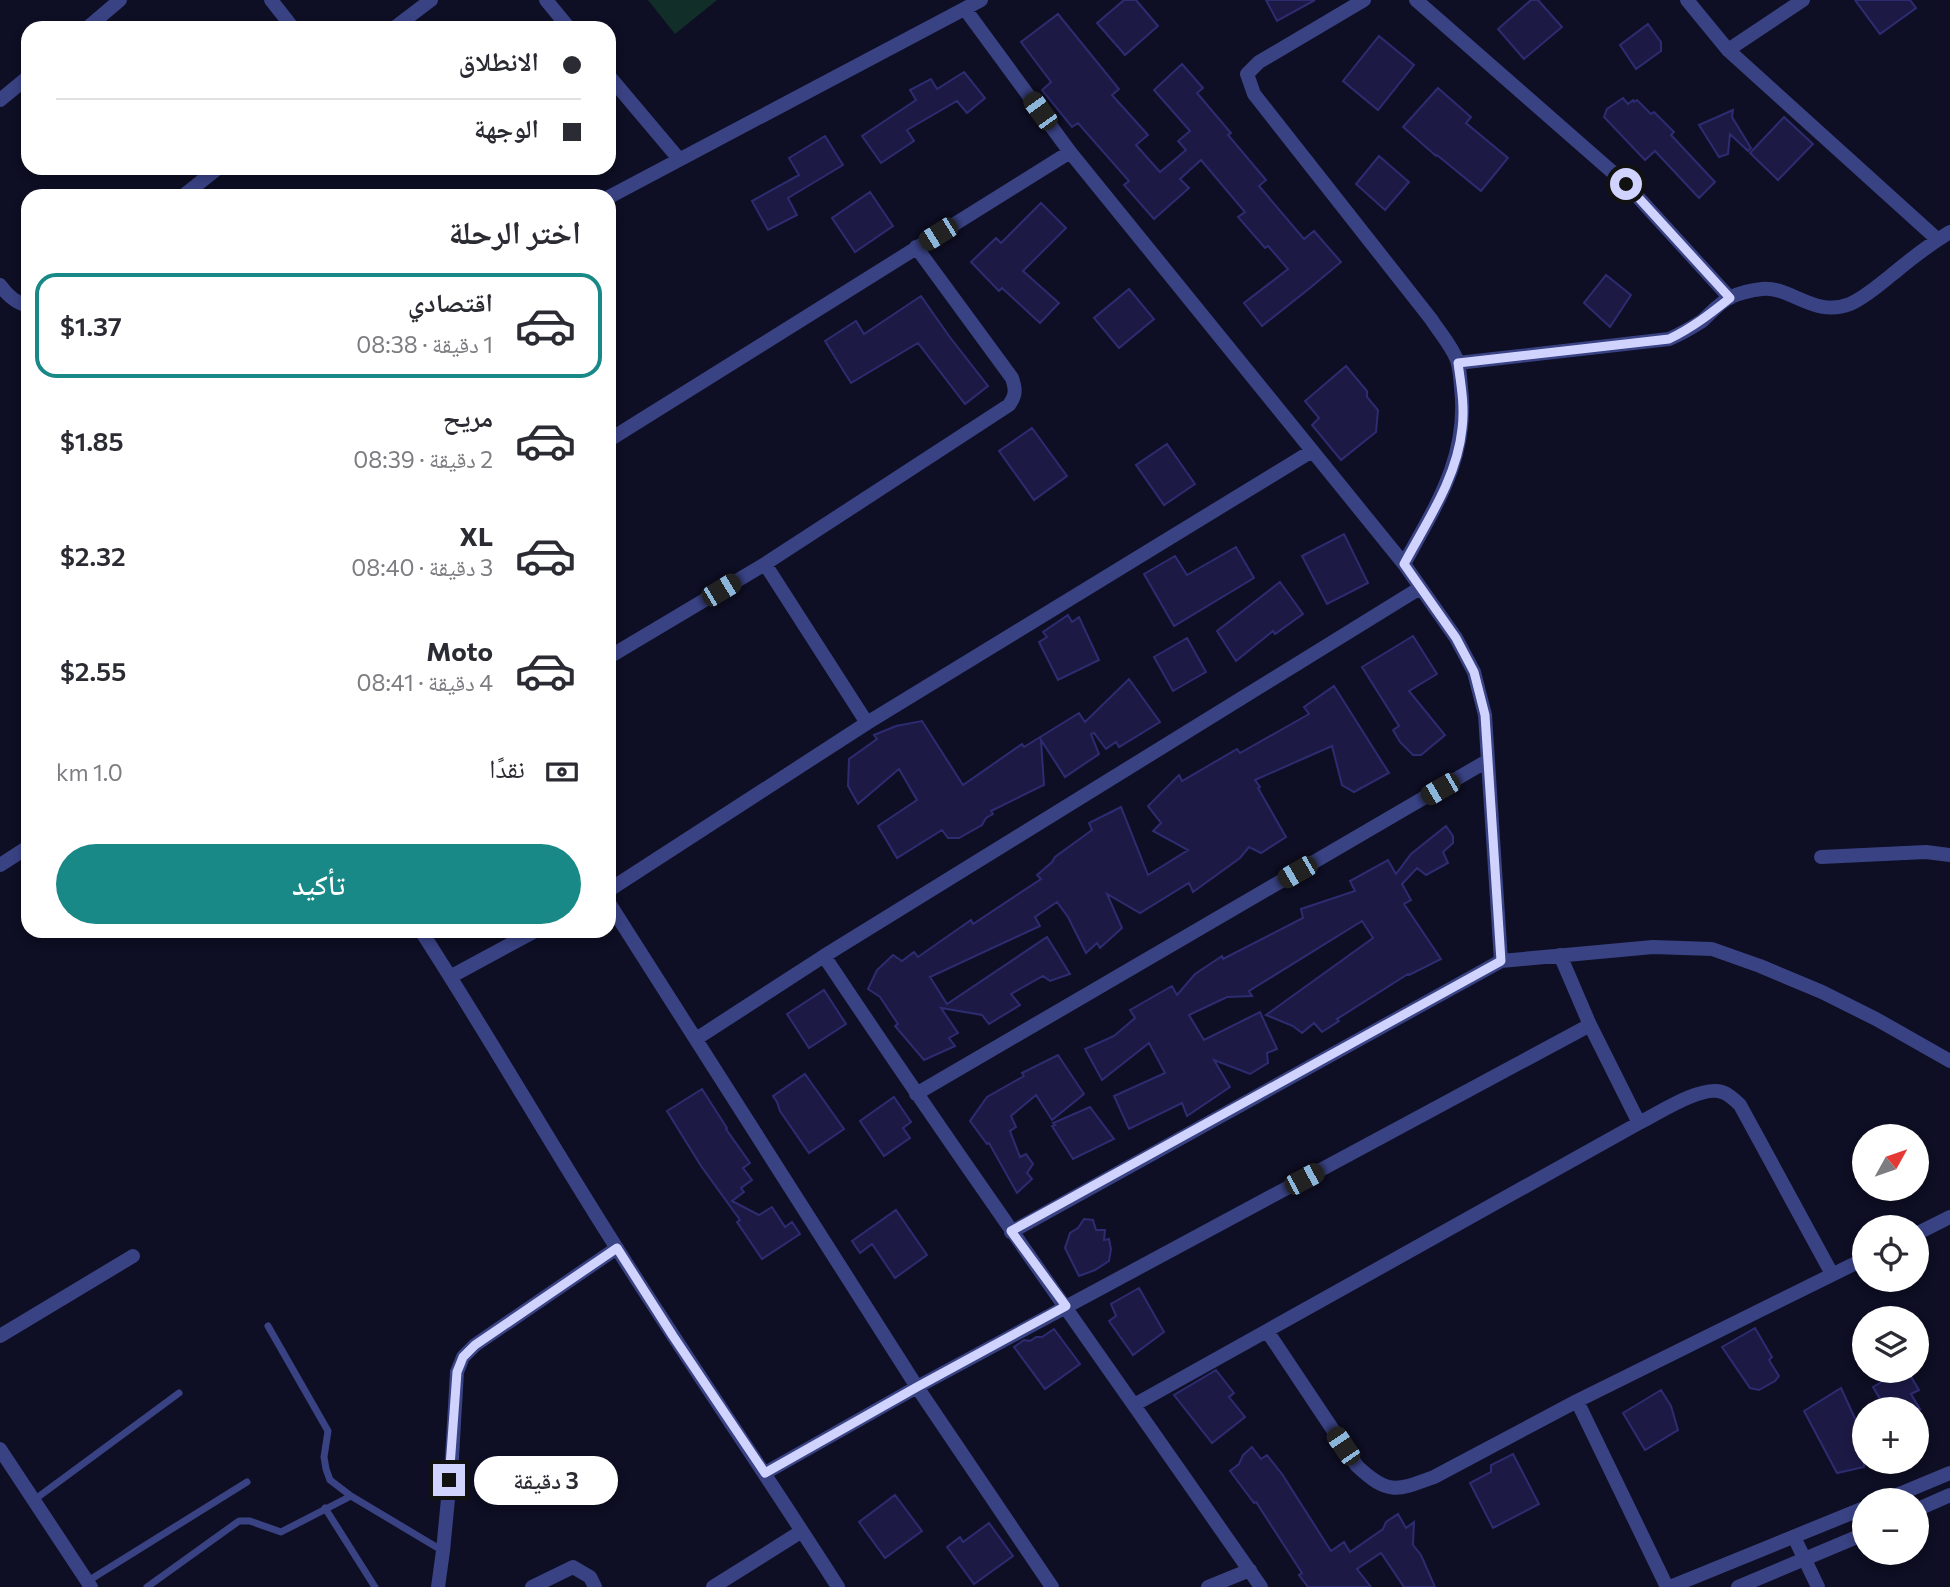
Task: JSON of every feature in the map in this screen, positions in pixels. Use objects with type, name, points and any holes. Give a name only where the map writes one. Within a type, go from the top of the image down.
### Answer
[{"type":"street","points":[[94,21],[120,0]]},
{"type":"street","points":[[271,0],[288,21]]},
{"type":"street","points":[[403,21],[431,0]]},
{"type":"street","points":[[546,0],[563,21]]},
{"type":"street","points":[[616,193],[981,0]]},
{"type":"street","points":[[1364,0],[1259,62],[1247,74],[1254,94],[1431,319],[1458,363],[1462,428],[1456,458],[1442,493],[1404,564]]},
{"type":"street","points":[[1416,0],[1626,184],[1730,298]]},
{"type":"street","points":[[1458,363],[1669,339],[1701,321],[1730,298],[1751,291],[1776,290],[1821,307],[1849,304],[1876,288],[1944,235],[1728,50],[1687,0]]},
{"type":"street","points":[[1728,50],[1803,0]]},
{"type":"street","points":[[965,9],[1070,152],[1404,564],[1456,638],[1474,672],[1485,715],[1501,961]]},
{"type":"street","points":[[0,100],[21,83]]},
{"type":"street","points":[[616,84],[679,159]]},
{"type":"street","points":[[616,436],[1070,152]]},
{"type":"street","points":[[192,189],[209,175]]},
{"type":"street","points":[[616,653],[765,564],[1001,412],[1014,398],[1016,390],[1012,379],[916,247]]},
{"type":"street","points":[[0,285],[10,297],[21,304]]},
{"type":"street","points":[[616,885],[867,723],[1312,451]]},
{"type":"street","points":[[765,564],[867,723]]},
{"type":"street","points":[[696,1039],[824,956],[1420,588]]},
{"type":"street","points":[[916,1094],[1488,761]]},
{"type":"street","points":[[0,865],[21,852]]},
{"type":"street","points":[[1821,857],[1926,852],[1950,855]]},
{"type":"street","points":[[616,915],[917,1387],[1052,1587]]},
{"type":"street","points":[[425,938],[617,1248],[838,1587]]},
{"type":"street","points":[[450,977],[522,938]]},
{"type":"street","points":[[1011,1231],[1501,961],[1653,947],[1712,949],[1822,992],[1950,1061]]},
{"type":"street","points":[[1560,955],[1590,1026],[1639,1123]]},
{"type":"street","points":[[824,956],[1011,1231],[1262,1587]]},
{"type":"street","points":[[765,1473],[1066,1306],[1590,1026]]},
{"type":"street","points":[[1134,1405],[1639,1123],[1700,1093],[1715,1090],[1724,1092],[1740,1105],[1832,1274]]},
{"type":"street","points":[[1929,1228],[1950,1217]]},
{"type":"street","points":[[438,1587],[452,1457],[457,1372],[463,1357],[475,1345],[617,1248]]},
{"type":"street","points":[[0,1336],[133,1256]]},
{"type":"street","points":[[1267,1331],[1357,1466],[1373,1481],[1392,1489],[1434,1477],[1577,1401],[1852,1265]]},
{"type":"street","points":[[1577,1401],[1668,1587],[1852,1513]]},
{"type":"street","points":[[0,1449],[89,1584]]},
{"type":"street","points":[[1914,1488],[1950,1473]]},
{"type":"street","points":[[1929,1504],[1950,1495]]},
{"type":"street","points":[[713,1587],[802,1531]]},
{"type":"street","points":[[1794,1537],[1818,1587]]},
{"type":"street","points":[[1738,1587],[1852,1539]]},
{"type":"street","points":[[532,1587],[573,1567],[590,1577],[595,1587]]},
{"type":"street","points":[[1208,1587],[1250,1570]]},
{"type":"lane","points":[[268,1326],[328,1432],[324,1457],[330,1480],[351,1496],[443,1551]]},
{"type":"lane","points":[[33,1501],[179,1393]]},
{"type":"lane","points":[[89,1584],[247,1482]]},
{"type":"lane","points":[[147,1587],[239,1521],[250,1521],[281,1532],[351,1496]]},
{"type":"lane","points":[[325,1508],[375,1587]]},
{"type":"green space","points":[[648,0],[717,0],[675,34]]},
{"type":"building","points":[[1124,0],[1136,0],[1158,26],[1125,55],[1097,23]]},
{"type":"building","points":[[1266,0],[1315,0],[1277,21]]},
{"type":"building","points":[[1531,0],[1538,0],[1562,27],[1524,59],[1498,29]]},
{"type":"building","points":[[1855,0],[1910,0],[1916,8],[1880,34]]},
{"type":"building","points":[[1058,14],[1119,89],[1112,95],[1148,135],[1136,145],[1160,172],[1186,150],[1178,141],[1190,131],[1154,90],[1182,64],[1203,88],[1197,93],[1266,180],[1259,186],[1304,239],[1314,231],[1341,262],[1262,326],[1244,303],[1288,269],[1238,217],[1245,212],[1201,160],[1180,179],[1189,188],[1154,219],[1124,185],[1129,181],[1078,123],[1072,127],[1042,90],[1051,82],[1021,42]]},
{"type":"building","points":[[1648,24],[1661,42],[1661,51],[1636,69],[1620,45]]},
{"type":"building","points":[[1379,36],[1414,65],[1378,110],[1343,81]]},
{"type":"building","points":[[964,72],[985,98],[967,113],[957,101],[907,130],[914,141],[881,163],[862,136],[916,100],[910,90],[931,79],[937,89]]},
{"type":"building","points":[[1438,88],[1471,117],[1466,123],[1508,158],[1481,191],[1403,127]]},
{"type":"building","points":[[1623,98],[1628,104],[1637,100],[1651,114],[1654,112],[1674,132],[1671,135],[1715,182],[1699,198],[1655,151],[1645,160],[1604,117],[1607,109]]},
{"type":"building","points":[[1733,110],[1732,117],[1751,148],[1748,151],[1730,134],[1728,154],[1719,157],[1699,125]]},
{"type":"building","points":[[1784,117],[1813,144],[1778,180],[1750,153]]},
{"type":"building","points":[[825,136],[843,165],[788,198],[797,215],[768,230],[752,201],[799,175],[789,158]]},
{"type":"building","points":[[1379,156],[1409,182],[1385,210],[1356,184]]},
{"type":"building","points":[[870,192],[893,226],[855,252],[832,218]]},
{"type":"building","points":[[1041,203],[1066,228],[1023,271],[1059,303],[1040,323],[1002,288],[999,291],[971,262],[996,238],[1001,243]]},
{"type":"building","points":[[1606,275],[1631,295],[1610,327],[1584,303]]},
{"type":"building","points":[[1129,289],[1154,319],[1119,348],[1094,318]]},
{"type":"building","points":[[921,296],[988,386],[965,404],[918,343],[851,383],[825,341],[856,321],[864,334]]},
{"type":"building","points":[[1346,366],[1367,391],[1367,397],[1378,410],[1376,432],[1341,460],[1312,425],[1319,418],[1305,401]]},
{"type":"building","points":[[1032,428],[1067,476],[1034,500],[999,451]]},
{"type":"building","points":[[1167,444],[1195,484],[1164,505],[1136,465]]},
{"type":"building","points":[[1344,534],[1368,583],[1327,604],[1302,556]]},
{"type":"building","points":[[1236,547],[1254,578],[1174,626],[1144,574],[1175,556],[1187,575]]},
{"type":"building","points":[[1280,582],[1303,614],[1275,634],[1273,631],[1236,661],[1217,631]]},
{"type":"building","points":[[1068,615],[1072,622],[1079,617],[1099,660],[1058,680],[1039,642],[1047,637],[1043,632]]},
{"type":"building","points":[[1413,636],[1437,674],[1409,691],[1445,735],[1421,755],[1413,755],[1400,742],[1393,730],[1399,726],[1362,667]]},
{"type":"building","points":[[1187,638],[1206,672],[1173,691],[1154,657]]},
{"type":"building","points":[[1129,679],[1160,722],[1119,747],[1116,742],[1106,749],[1094,733],[1091,734],[1099,754],[1065,777],[1041,740],[1044,785],[991,811],[993,814],[986,818],[982,825],[959,838],[948,838],[942,830],[897,858],[878,826],[917,800],[899,769],[858,804],[848,786],[849,759],[877,739],[874,735],[896,726],[922,721],[963,785],[1022,744],[1024,747],[1079,713],[1085,722]]},
{"type":"building","points":[[1334,686],[1389,773],[1354,792],[1342,785],[1332,746],[1255,780],[1286,837],[1261,853],[1249,847],[1240,858],[1193,892],[1189,883],[1140,913],[1107,894],[1122,928],[1100,948],[1097,943],[1086,953],[1068,917],[1057,902],[1035,917],[1040,926],[930,977],[947,1004],[1047,937],[1070,974],[1050,981],[1043,976],[1011,994],[1020,1005],[989,1024],[982,1015],[941,1008],[958,1033],[949,1038],[955,1046],[924,1060],[895,1026],[898,1024],[880,997],[868,989],[877,970],[893,955],[902,961],[914,952],[918,957],[971,920],[973,924],[1041,879],[1037,875],[1055,857],[1092,830],[1089,823],[1121,807],[1148,875],[1188,850],[1153,831],[1161,823],[1148,806],[1179,775],[1182,781],[1237,749],[1240,753],[1309,714],[1304,707]]},
{"type":"building","points":[[1446,826],[1453,836],[1453,843],[1443,852],[1448,863],[1426,875],[1417,868],[1402,884],[1411,900],[1404,904],[1441,959],[1408,974],[1337,1019],[1339,1021],[1322,1032],[1314,1023],[1302,1033],[1293,1026],[1266,1015],[1373,938],[1362,921],[1249,991],[1252,996],[1227,997],[1189,1015],[1204,1040],[1260,1012],[1277,1049],[1267,1053],[1268,1063],[1250,1074],[1214,1060],[1230,1087],[1187,1116],[1182,1103],[1129,1129],[1114,1096],[1165,1073],[1149,1043],[1102,1080],[1085,1049],[1114,1036],[1135,1018],[1130,1010],[1172,986],[1177,995],[1195,974],[1222,956],[1223,959],[1303,918],[1301,909],[1355,891],[1350,881],[1388,860],[1396,874],[1411,854]]},
{"type":"building","points":[[824,990],[846,1024],[809,1048],[787,1014]]},
{"type":"building","points":[[1058,1055],[1084,1094],[1052,1120],[1036,1095],[1011,1116],[1016,1127],[1010,1131],[1020,1157],[1026,1154],[1033,1164],[1027,1173],[1032,1179],[1017,1193],[989,1143],[987,1144],[970,1121],[987,1097],[1024,1076],[1022,1073]]},
{"type":"building","points":[[805,1074],[844,1129],[809,1153],[773,1096]]},
{"type":"building","points":[[702,1089],[750,1163],[743,1168],[752,1180],[741,1188],[744,1192],[732,1201],[759,1215],[772,1207],[785,1227],[792,1222],[800,1234],[762,1259],[737,1222],[740,1220],[701,1166],[667,1111]]},
{"type":"building","points":[[894,1097],[911,1122],[903,1128],[910,1138],[884,1156],[860,1121]]},
{"type":"building","points":[[1090,1107],[1114,1139],[1073,1159],[1052,1126],[1055,1125],[1053,1123]]},
{"type":"building","points":[[896,1210],[927,1255],[895,1278],[872,1244],[860,1253],[852,1241]]},
{"type":"building","points":[[1084,1219],[1093,1220],[1096,1230],[1105,1230],[1104,1240],[1109,1239],[1111,1249],[1109,1261],[1079,1276],[1065,1248],[1070,1233],[1078,1228]]},
{"type":"building","points":[[1139,1288],[1164,1332],[1133,1355],[1109,1321],[1116,1316],[1111,1304]]},
{"type":"building","points":[[1755,1328],[1772,1357],[1769,1360],[1779,1376],[1759,1390],[1750,1388],[1722,1347]]},
{"type":"building","points":[[1054,1329],[1080,1364],[1045,1389],[1014,1347],[1024,1340],[1042,1337]]},
{"type":"building","points":[[1216,1370],[1234,1393],[1229,1397],[1245,1417],[1212,1443],[1174,1395]]},
{"type":"building","points":[[1880,1383],[1915,1383],[1919,1390],[1911,1394],[1913,1397],[1879,1397],[1873,1387]]},
{"type":"building","points":[[1841,1388],[1852,1412],[1852,1470],[1837,1473],[1804,1411]]},
{"type":"building","points":[[1661,1390],[1671,1406],[1678,1430],[1645,1450],[1623,1413]]},
{"type":"building","points":[[1252,1447],[1261,1459],[1267,1455],[1282,1474],[1331,1551],[1344,1542],[1350,1552],[1383,1529],[1386,1522],[1398,1514],[1406,1528],[1414,1522],[1413,1545],[1421,1555],[1435,1587],[1404,1587],[1381,1553],[1357,1569],[1371,1587],[1308,1587],[1299,1575],[1302,1573],[1256,1502],[1254,1503],[1230,1471]]},
{"type":"building","points":[[1513,1454],[1539,1504],[1493,1528],[1470,1483],[1491,1472],[1491,1465]]},
{"type":"building","points":[[895,1495],[922,1531],[885,1558],[859,1522]]},
{"type":"building","points":[[989,1523],[1013,1556],[974,1584],[947,1547],[960,1537],[963,1542]]},
{"type":"route","points":[[449,1480],[457,1372],[463,1357],[475,1345],[617,1248],[765,1473],[1066,1306],[1011,1231],[1501,961],[1485,715],[1474,672],[1456,638],[1404,564],[1446,485],[1456,458],[1462,428],[1458,363],[1669,339],[1701,321],[1730,298],[1626,184]]}]
